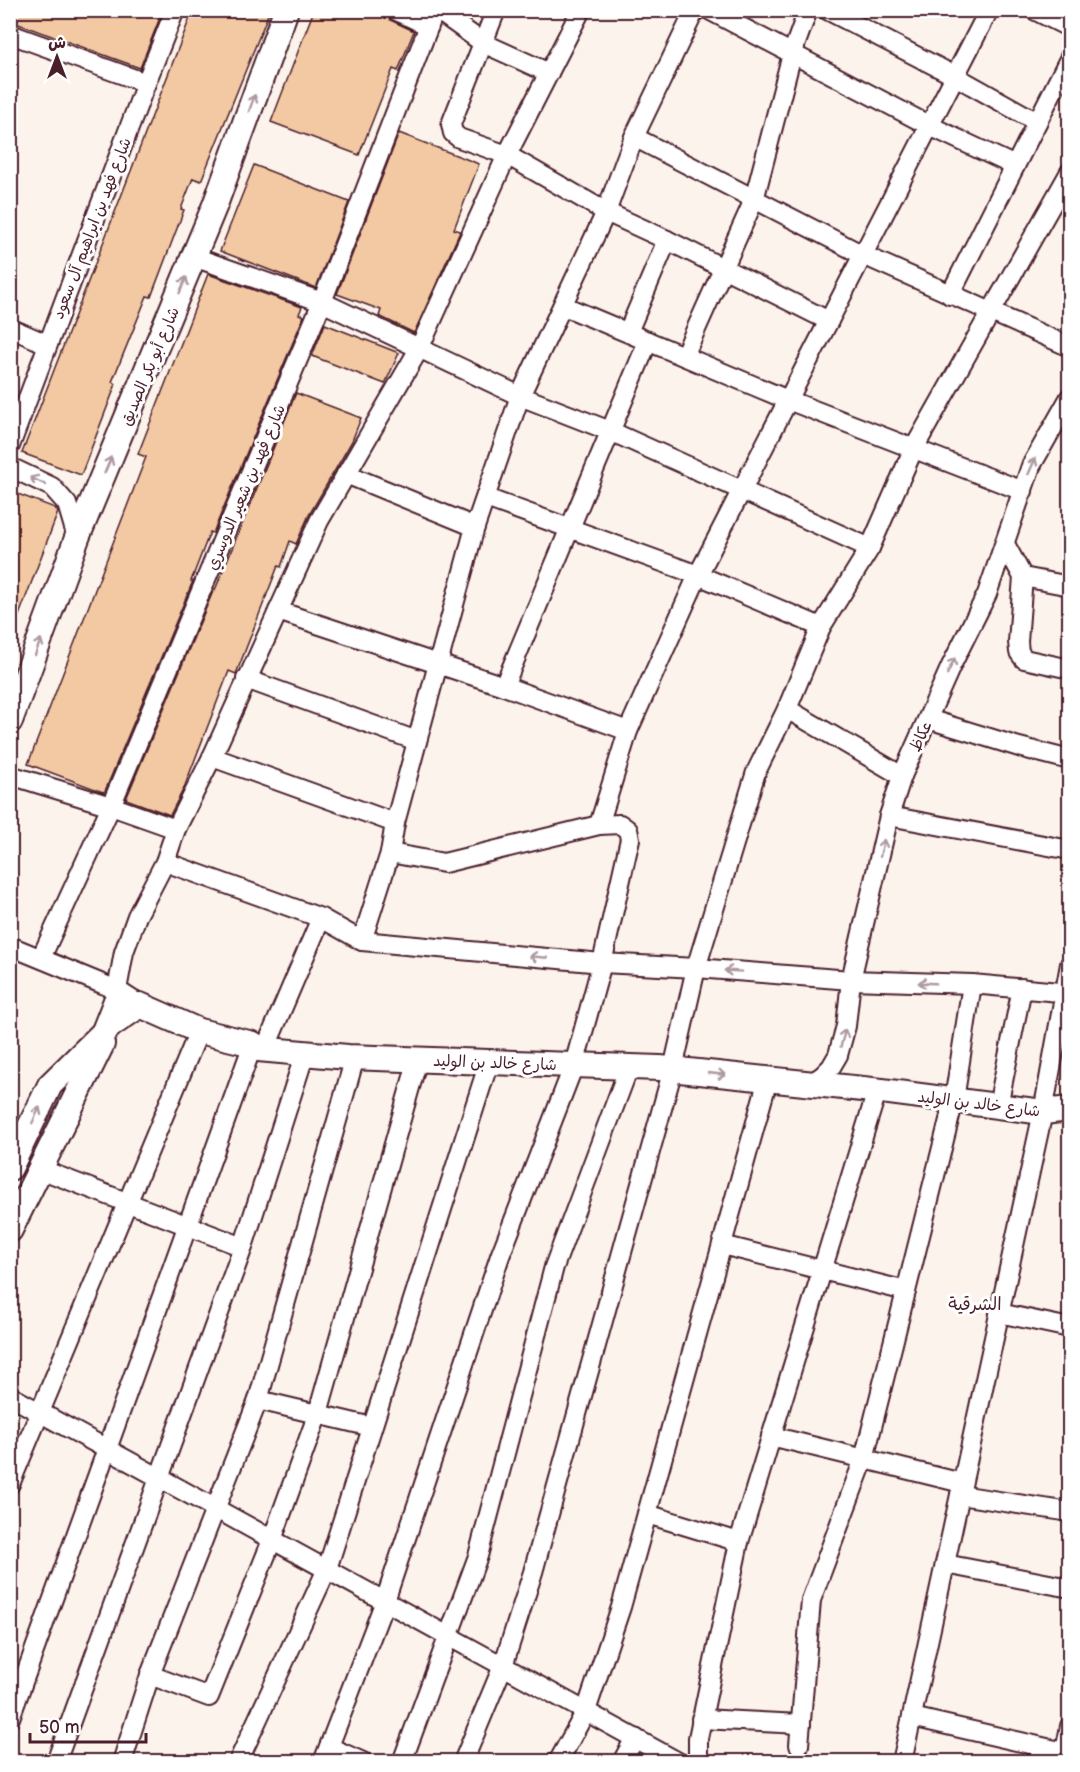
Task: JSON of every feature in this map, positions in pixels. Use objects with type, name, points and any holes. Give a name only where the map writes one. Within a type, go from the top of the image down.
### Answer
[{"type":"main road","name":"شارع أبو بكر الصديق","points":[[10,721],[77,538],[194,257],[286,10]]},
{"type":"main road","name":"شارع خالد بن الوليد","points":[[140,1005],[199,1031],[259,1047],[305,1053],[674,1070],[877,1091],[1043,1112],[1070,1109]]},
{"type":"main road","points":[[10,1168],[50,1085],[104,1031],[140,1005]]},
{"type":"main road","points":[[10,1230],[104,1031]]},
{"type":"street","name":"شارع فهد بن ابراهيم آل سعود","points":[[10,446],[175,10]]},
{"type":"street","points":[[395,10],[433,16],[483,43],[549,73]]},
{"type":"street","points":[[496,10],[451,124],[453,133],[459,138],[507,155],[606,212],[829,321]]},
{"type":"street","points":[[104,1031],[117,990],[124,952],[137,916],[165,862],[176,829],[213,757],[246,679],[319,521],[419,349],[507,155],[581,10]]},
{"type":"street","points":[[362,941],[390,853],[395,822],[476,527],[520,396],[606,212],[634,137],[695,10]]},
{"type":"street","points":[[709,10],[930,126],[1015,166]]},
{"type":"street","points":[[684,356],[754,200],[792,54],[808,10]]},
{"type":"street","points":[[827,10],[955,76],[1037,122]]},
{"type":"street","points":[[599,825],[628,731],[698,575],[989,10]]},
{"type":"street","points":[[1034,10],[1070,28]]},
{"type":"street","name":"شارع فهد بن شعير الدوسري","points":[[41,958],[111,806],[322,302],[433,16]]},
{"type":"street","points":[[10,34],[146,84]]},
{"type":"street","points":[[950,295],[1070,57]]},
{"type":"street","points":[[634,137],[863,255],[1070,347]]},
{"type":"street","points":[[463,1761],[503,1666],[537,1561],[674,1070],[696,968],[756,772],[787,709],[821,627],[870,548],[913,450],[1070,172]]},
{"type":"street","points":[[628,332],[667,240]]},
{"type":"street","points":[[194,257],[322,302],[520,396],[610,430],[870,548]]},
{"type":"street","points":[[564,306],[788,400],[1023,491]]},
{"type":"street","points":[[10,328],[47,344]]},
{"type":"street","points":[[504,686],[648,341]]},
{"type":"street","name":"عكاظ","points":[[810,1084],[831,1067],[838,1055],[846,1026],[851,980],[889,816],[902,776],[951,666],[987,594],[1031,466],[1070,397]]},
{"type":"street","points":[[10,467],[52,487],[67,504],[77,538]]},
{"type":"street","points":[[346,474],[476,527]]},
{"type":"street","points":[[486,498],[698,575],[821,627]]},
{"type":"street","points":[[1005,544],[1023,577],[1019,652],[1024,659],[1070,669]]},
{"type":"street","points":[[1023,577],[1070,586]]},
{"type":"street","points":[[278,611],[504,686],[628,731]]},
{"type":"street","points":[[246,679],[417,741]]},
{"type":"street","points":[[787,709],[902,776]]},
{"type":"street","points":[[928,719],[1070,760]]},
{"type":"street","points":[[213,757],[395,822]]},
{"type":"street","points":[[10,775],[176,829]]},
{"type":"street","points":[[889,816],[1070,850]]},
{"type":"street","points":[[363,1761],[326,1754],[385,1601],[500,1256],[574,1065],[602,963],[630,839],[628,830],[620,824],[599,825],[444,863],[390,853]]},
{"type":"street","points":[[165,862],[321,918],[362,941],[602,963],[851,980],[972,984],[1066,992]]},
{"type":"street","points":[[10,1718],[188,1226],[259,1047],[321,918]]},
{"type":"street","points":[[10,946],[117,990],[140,1005]]},
{"type":"street","points":[[902,1761],[1043,1112],[1070,964]]},
{"type":"street","points":[[799,1745],[811,1600],[864,1459],[954,1100],[972,984]]},
{"type":"street","points":[[998,1106],[1022,988]]},
{"type":"street","points":[[10,1484],[199,1031]]},
{"type":"street","points":[[56,1761],[243,1247],[305,1053]]},
{"type":"street","points":[[122,1761],[150,1675],[258,1400],[355,1057]]},
{"type":"street","points":[[150,1675],[209,1697],[272,1540],[318,1413],[418,1059]]},
{"type":"street","points":[[237,1761],[327,1569],[489,1062]]},
{"type":"street","points":[[402,1761],[450,1637],[478,1556],[554,1267],[629,1067]]},
{"type":"street","points":[[558,1761],[586,1712],[621,1607],[768,1079]]},
{"type":"street","points":[[698,1761],[701,1719],[739,1542],[877,1091]]},
{"type":"street","points":[[40,1169],[243,1247]]},
{"type":"street","points":[[722,1245],[906,1291]]},
{"type":"street","points":[[999,1313],[1070,1328]]},
{"type":"street","points":[[10,1396],[678,1761]]},
{"type":"street","points":[[258,1400],[372,1426]]},
{"type":"street","points":[[771,1436],[864,1459],[961,1489],[1070,1512]]},
{"type":"street","points":[[646,1514],[739,1542]]},
{"type":"street","points":[[945,1564],[1070,1588]]},
{"type":"street","points":[[912,1717],[1064,1757],[1070,1726]]},
{"type":"street","points":[[701,1719],[801,1724]]},
{"type":"street","points":[[622,1761],[634,1738]]},
{"type":"building","points":[[10,10],[163,10],[140,68],[10,21]]},
{"type":"building","points":[[193,10],[270,10],[201,181],[193,178],[181,209],[184,210],[151,297],[147,296],[112,382],[116,384],[81,475],[22,453]]},
{"type":"building","points":[[314,10],[384,10],[390,20],[414,31],[398,71],[393,69],[359,155],[271,122]]},
{"type":"building","points":[[399,133],[479,164],[454,229],[460,231],[459,234],[414,333],[379,316],[381,310],[337,294]]},
{"type":"building","points":[[254,165],[349,202],[316,288],[220,251]]},
{"type":"building","points":[[208,274],[302,307],[299,314],[304,316],[213,533],[210,532],[191,581],[193,581],[103,792],[28,764],[146,457],[138,454]]},
{"type":"building","points":[[325,324],[399,353],[385,384],[312,356]]},
{"type":"building","points":[[296,393],[361,418],[352,441],[309,515],[296,544],[290,541],[236,674],[229,671],[184,788],[170,815],[126,799]]},
{"type":"building","points":[[10,491],[55,508],[58,512],[12,634]]},
{"type":"district","name":"الشرقية","points":[[975,1304]]}]
